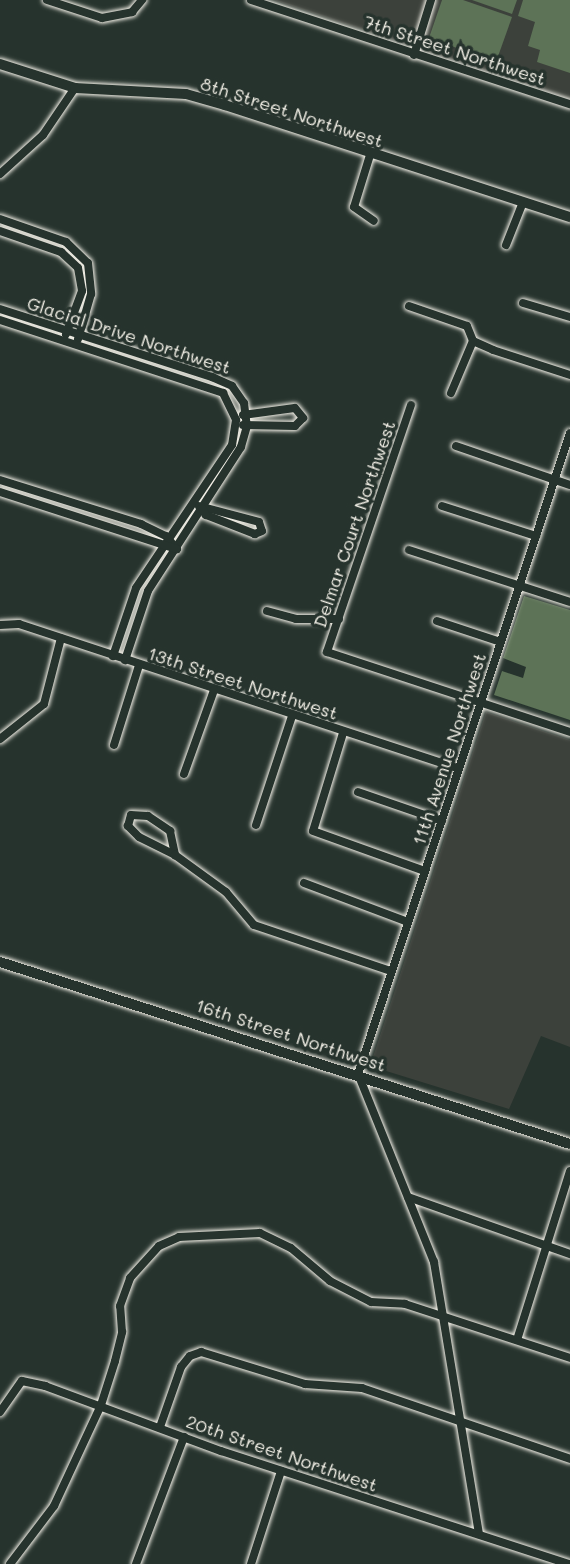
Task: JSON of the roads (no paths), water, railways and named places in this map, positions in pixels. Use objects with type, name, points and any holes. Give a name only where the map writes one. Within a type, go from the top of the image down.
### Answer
[{"type":"street","points":[[47,0],[102,18],[132,12],[142,0]]},
{"type":"street","name":"7th Street Northwest","points":[[251,0],[570,104]]},
{"type":"street","points":[[414,55],[431,0]]},
{"type":"street","name":"8th Street Northwest","points":[[0,64],[75,88],[186,94],[570,217]]},
{"type":"street","points":[[0,174],[4,166],[43,135],[75,88]]},
{"type":"street","points":[[370,155],[354,207],[374,221]]},
{"type":"street","points":[[506,245],[523,202]]},
{"type":"street","points":[[0,219],[66,242],[88,263],[91,294],[76,345]]},
{"type":"street","points":[[0,231],[61,252],[78,268],[82,291],[65,341]]},
{"type":"street","points":[[523,303],[570,317]]},
{"type":"street","points":[[409,306],[467,326],[473,341],[451,393]]},
{"type":"street","name":"Glacial Drive Northwest","points":[[0,309],[232,386],[246,414],[247,426],[237,454],[148,592],[125,660]]},
{"type":"street","points":[[0,320],[223,393],[234,415],[236,425],[232,445],[194,504],[167,538],[136,588],[113,656]]},
{"type":"street","points":[[473,341],[570,375]]},
{"type":"street","name":"Delmar Court Northwest","points":[[411,405],[327,652],[480,702]]},
{"type":"street","points":[[234,415],[295,408],[303,418],[295,425],[236,425]]},
{"type":"street","name":"11th Avenue Northwest","points":[[358,1074],[570,433]]},
{"type":"street","points":[[456,446],[570,485]]},
{"type":"street","points":[[0,480],[141,524],[167,538],[177,549]]},
{"type":"street","points":[[0,492],[162,547],[177,549]]},
{"type":"street","points":[[194,504],[259,522],[262,531],[255,534],[206,515],[202,508]]},
{"type":"street","points":[[442,506],[536,537]]},
{"type":"street","points":[[410,550],[570,601]]},
{"type":"street","points":[[267,611],[296,619],[339,620]]},
{"type":"street","points":[[437,621],[501,642]]},
{"type":"street","name":"13th Street Northwest","points":[[0,625],[19,624],[458,769]]},
{"type":"street","points":[[0,739],[44,704],[61,638]]},
{"type":"street","points":[[114,745],[139,665]]},
{"type":"street","points":[[184,774],[214,690]]},
{"type":"street","points":[[480,702],[570,732]]},
{"type":"street","points":[[256,825],[292,716]]},
{"type":"street","points":[[343,733],[313,831],[425,871]]},
{"type":"street","points":[[358,792],[442,821]]},
{"type":"street","points":[[175,855],[170,831],[148,816],[131,815],[128,826],[139,837],[175,855],[226,892],[254,925],[391,971]]},
{"type":"street","points":[[304,883],[408,922]]},
{"type":"street","name":"16th Street Northwest","points":[[0,962],[358,1074],[570,1144]]},
{"type":"street","points":[[358,1074],[434,1262],[446,1318],[479,1534]]},
{"type":"street","points":[[517,1340],[570,1171]]},
{"type":"street","points":[[408,1197],[570,1254]]},
{"type":"street","points":[[10,1564],[54,1507],[101,1405],[122,1332],[123,1292],[159,1246],[179,1237],[260,1233],[291,1248],[330,1282],[371,1302],[405,1304],[570,1358]]},
{"type":"street","points":[[160,1427],[181,1367],[190,1356],[201,1352],[305,1384],[362,1388],[570,1459]]},
{"type":"street","name":"20th Street Northwest","points":[[0,1412],[22,1381],[101,1405],[281,1471],[569,1564]]},
{"type":"street","points":[[136,1564],[184,1437]]},
{"type":"street","points":[[251,1564],[281,1471]]}]
